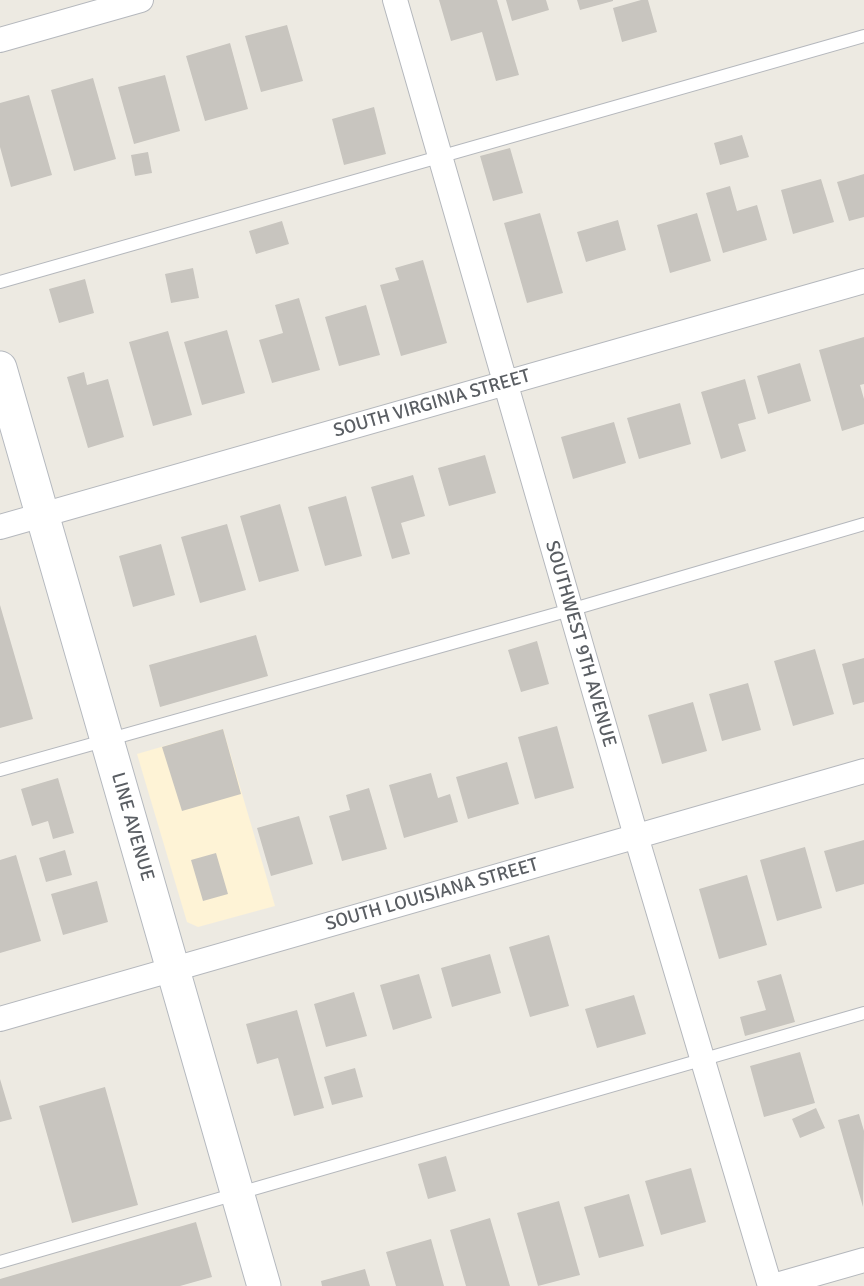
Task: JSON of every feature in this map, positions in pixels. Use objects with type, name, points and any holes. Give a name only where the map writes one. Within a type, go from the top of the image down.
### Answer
[{"type":"main road","name":"LINE AVENUE","points":[[0,368],[264,1286]]},
{"type":"street","points":[[0,40],[141,0]]},
{"type":"street","name":"SOUTHWEST 9TH AVENUE","points":[[396,0],[570,610],[771,1286]]},
{"type":"street","name":"SOUTH VIRGINIA STREET","points":[[0,527],[864,281]]},
{"type":"street","name":"SOUTH LOUISIANA STREET","points":[[0,1019],[864,771]]},
{"type":"street","points":[[771,1286],[864,1260]]},
{"type":"lane","points":[[0,282],[864,36]]},
{"type":"lane","points":[[0,770],[570,610],[864,524]]},
{"type":"lane","points":[[0,1262],[864,1013]]},
{"type":"shaded area","points":[[223,729],[275,906],[198,927],[187,922],[137,754]]},
{"type":"building","points":[[439,0],[497,0],[519,75],[496,81],[482,32],[451,41]]},
{"type":"building","points":[[506,0],[546,0],[549,10],[512,21]]},
{"type":"building","points":[[577,0],[613,0],[613,1],[580,10]]},
{"type":"building","points":[[648,0],[657,32],[622,42],[613,8]]},
{"type":"building","points":[[287,25],[303,81],[261,92],[245,36]]},
{"type":"building","points":[[230,43],[248,109],[205,121],[186,56]]},
{"type":"building","points":[[165,75],[180,131],[134,144],[118,87]]},
{"type":"building","points":[[93,78],[116,159],[74,171],[51,90]]},
{"type":"building","points":[[29,95],[52,175],[11,187],[0,147],[0,103]]},
{"type":"building","points":[[374,107],[386,154],[344,165],[332,119]]},
{"type":"building","points":[[742,135],[749,157],[720,165],[714,143]]},
{"type":"building","points":[[510,148],[523,193],[493,201],[480,156]]},
{"type":"building","points":[[148,152],[152,173],[135,176],[131,155]]},
{"type":"building","points":[[864,174],[864,217],[849,221],[837,182]]},
{"type":"building","points":[[821,179],[834,222],[793,234],[781,190]]},
{"type":"building","points":[[730,186],[737,211],[757,205],[767,240],[723,253],[706,193]]},
{"type":"building","points":[[540,213],[563,293],[527,303],[504,223]]},
{"type":"building","points":[[697,213],[711,261],[670,273],[657,225]]},
{"type":"building","points":[[618,220],[626,250],[586,262],[577,232]]},
{"type":"building","points":[[282,221],[289,244],[256,254],[249,231]]},
{"type":"building","points":[[423,260],[447,343],[401,356],[380,285],[399,280],[395,268]]},
{"type":"building","points":[[193,268],[199,298],[171,303],[165,274]]},
{"type":"building","points":[[85,279],[94,313],[59,323],[49,289]]},
{"type":"building","points":[[299,298],[320,370],[272,383],[259,340],[283,333],[275,305]]},
{"type":"building","points":[[366,305],[380,355],[339,366],[325,317]]},
{"type":"building","points":[[227,330],[245,393],[202,405],[184,342]]},
{"type":"building","points":[[168,331],[192,415],[153,426],[129,342]]},
{"type":"building","points":[[864,337],[864,384],[860,385],[864,399],[864,424],[842,431],[819,350]]},
{"type":"building","points":[[800,363],[811,401],[768,414],[757,376]]},
{"type":"building","points":[[84,372],[87,385],[108,379],[124,437],[88,448],[67,377]]},
{"type":"building","points":[[745,379],[756,419],[738,424],[746,451],[721,459],[701,392]]},
{"type":"building","points":[[680,403],[691,444],[639,459],[627,418]]},
{"type":"building","points":[[614,422],[626,463],[573,479],[561,437]]},
{"type":"building","points":[[485,455],[496,493],[449,506],[438,468]]},
{"type":"building","points":[[413,475],[425,516],[401,523],[410,554],[392,559],[371,487]]},
{"type":"building","points":[[346,496],[362,556],[325,566],[308,507]]},
{"type":"building","points":[[280,504],[299,571],[259,582],[240,516]]},
{"type":"building","points":[[227,524],[246,590],[200,603],[181,537]]},
{"type":"building","points":[[161,544],[175,595],[133,607],[119,556]]},
{"type":"building","points":[[0,605],[33,719],[0,728]]},
{"type":"building","points":[[256,635],[268,676],[160,707],[149,665]]},
{"type":"building","points":[[537,641],[549,684],[521,692],[508,650]]},
{"type":"building","points":[[815,649],[834,714],[793,726],[774,661]]},
{"type":"building","points":[[864,658],[864,702],[853,705],[842,664]]},
{"type":"building","points":[[748,683],[761,730],[722,741],[709,694]]},
{"type":"building","points":[[693,702],[707,751],[662,764],[648,715]]},
{"type":"building","points":[[557,726],[574,788],[535,799],[518,737]]},
{"type":"building","points":[[223,729],[241,794],[182,811],[162,747]]},
{"type":"building","points":[[507,762],[519,804],[468,819],[456,777]]},
{"type":"building","points":[[431,773],[438,798],[450,794],[458,822],[404,838],[389,785]]},
{"type":"building","points":[[58,778],[74,833],[53,839],[48,821],[32,826],[21,789]]},
{"type":"building","points":[[369,788],[387,849],[342,861],[329,816],[350,810],[346,795]]},
{"type":"building","points":[[299,816],[313,864],[271,876],[257,828]]},
{"type":"building","points":[[864,840],[864,884],[836,892],[824,851]]},
{"type":"building","points":[[805,847],[822,908],[777,921],[760,860]]},
{"type":"building","points":[[65,850],[72,875],[46,882],[39,858]]},
{"type":"building","points":[[216,853],[228,894],[203,901],[191,860]]},
{"type":"building","points":[[16,855],[41,941],[0,953],[0,860]]},
{"type":"building","points":[[747,875],[767,945],[719,959],[699,889]]},
{"type":"building","points":[[97,881],[108,922],[63,935],[51,894]]},
{"type":"building","points":[[549,935],[569,1006],[530,1017],[509,947]]},
{"type":"building","points":[[490,954],[501,993],[452,1007],[441,968]]},
{"type":"building","points":[[419,974],[432,1018],[393,1030],[380,985]]},
{"type":"building","points":[[781,974],[795,1022],[745,1036],[740,1017],[766,1010],[757,981]]},
{"type":"building","points":[[354,992],[367,1036],[326,1047],[314,1004]]},
{"type":"building","points":[[634,995],[646,1034],[597,1048],[585,1009]]},
{"type":"building","points":[[297,1010],[324,1108],[294,1116],[278,1058],[257,1064],[246,1024]]},
{"type":"building","points":[[800,1052],[815,1103],[764,1117],[750,1066]]},
{"type":"building","points":[[355,1068],[363,1097],[332,1105],[324,1077]]},
{"type":"building","points":[[0,1079],[12,1119],[0,1122]]},
{"type":"building","points":[[105,1087],[138,1205],[72,1223],[39,1106]]},
{"type":"building","points":[[816,1108],[825,1128],[800,1138],[792,1119]]},
{"type":"building","points":[[859,1114],[864,1131],[863,1207],[838,1120]]},
{"type":"building","points":[[446,1156],[456,1191],[428,1199],[418,1164]]},
{"type":"building","points":[[691,1168],[706,1222],[661,1235],[645,1181]]},
{"type":"building","points":[[629,1194],[644,1246],[599,1258],[584,1207]]},
{"type":"building","points":[[559,1201],[580,1275],[538,1286],[517,1213]]},
{"type":"building","points":[[490,1218],[510,1286],[466,1286],[450,1230]]},
{"type":"building","points":[[196,1222],[212,1277],[180,1286],[0,1286],[0,1279]]},
{"type":"building","points":[[431,1239],[444,1286],[396,1286],[386,1252]]},
{"type":"building","points":[[365,1269],[370,1286],[322,1286],[321,1281]]}]
